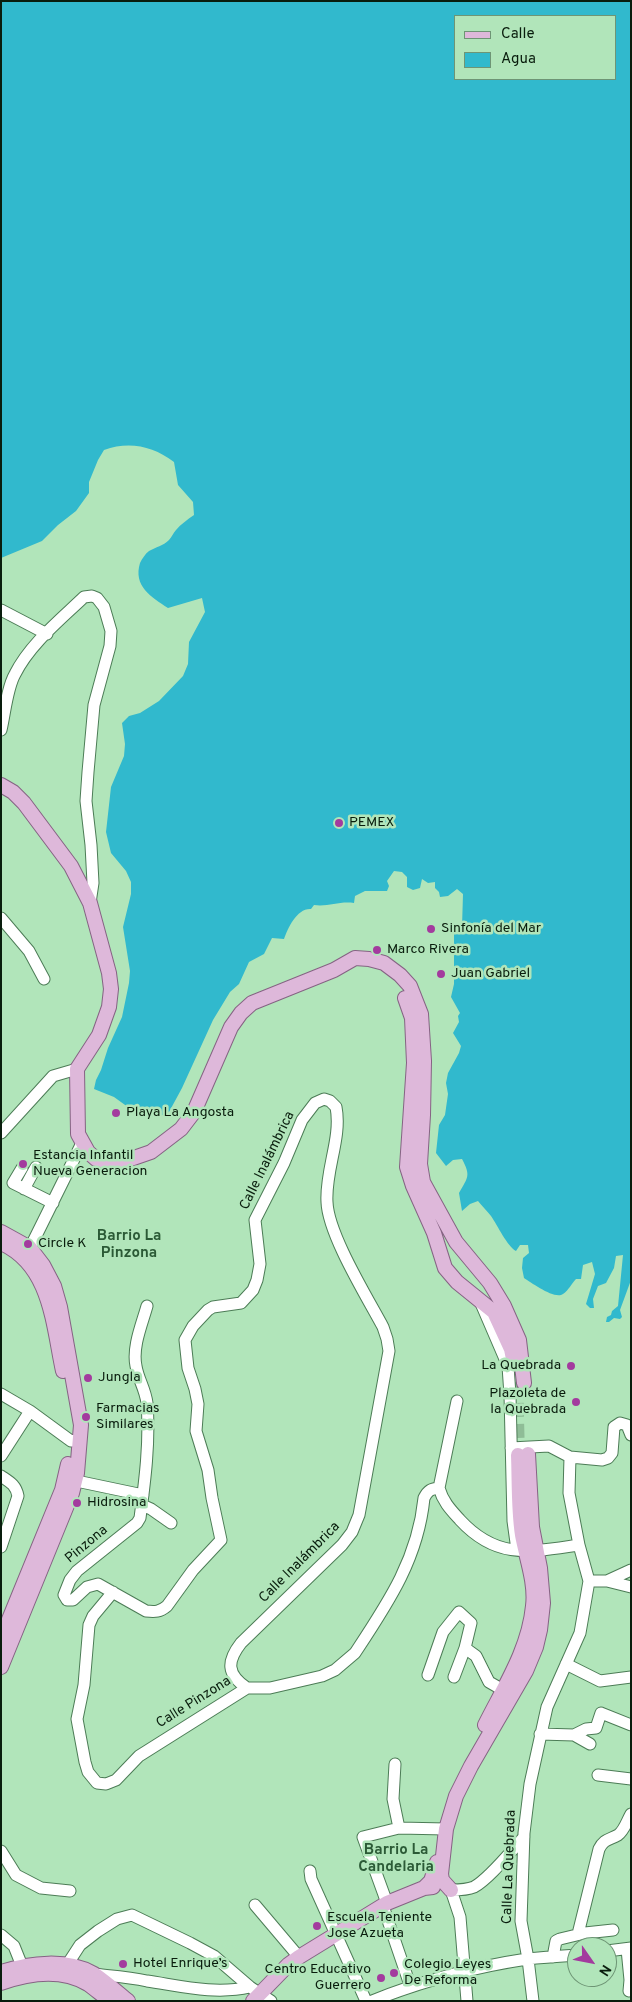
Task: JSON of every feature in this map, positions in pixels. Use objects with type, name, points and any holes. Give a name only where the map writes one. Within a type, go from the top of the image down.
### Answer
[{"type":"main road","points":[[1,785],[13,792],[24,803],[71,866],[90,902],[109,973],[111,989],[109,1007],[99,1035],[77,1069],[78,1134],[82,1144],[96,1159],[122,1162],[151,1152],[181,1129],[194,1112],[231,1027],[241,1013],[252,1003],[334,970],[355,958],[380,961],[400,975],[413,992],[421,1014],[424,1060],[424,1116],[420,1164],[423,1182],[456,1242],[490,1283],[504,1306],[519,1340],[520,1382],[511,1349],[494,1312],[478,1297],[457,1282],[445,1268],[434,1233],[413,1186],[407,1167],[414,1063],[412,1018],[403,992],[383,971],[356,965],[334,970]]},
{"type":"main road","points":[[1,1232],[30,1248],[43,1265],[54,1286],[60,1306],[78,1403],[76,1440],[70,1480],[1,1639]]},
{"type":"main road","points":[[1,1243],[10,1247],[35,1270],[45,1290],[70,1403],[76,1440]]},
{"type":"main road","points":[[424,1888],[431,1881],[438,1867],[450,1795],[518,1660],[530,1627],[534,1604],[530,1551],[532,1526],[523,1451]]},
{"type":"main road","points":[[1,1667],[72,1493],[70,1480]]},
{"type":"main road","points":[[444,1828],[456,1796],[471,1766],[522,1679],[536,1647],[540,1630],[542,1603],[540,1568],[530,1551]]},
{"type":"main road","points":[[438,1867],[442,1880],[451,1890]]},
{"type":"main road","points":[[259,1995],[299,1957],[385,1905],[424,1888],[433,1887],[451,1890]]},
{"type":"main road","points":[[1,1972],[22,1966],[67,1965],[92,1973],[128,2001]]},
{"type":"main road","points":[[1,1983],[24,1975],[60,1975],[87,1984],[110,2001]]},
{"type":"street","points":[[1,730],[14,675],[23,660],[84,597],[92,596],[97,598],[109,618],[110,646],[94,705],[88,772],[86,800],[91,845],[92,883],[90,902]]},
{"type":"street","points":[[1,610],[47,634]]},
{"type":"street","points":[[1,918],[29,951],[44,979]]},
{"type":"street","points":[[1,1133],[53,1076],[77,1069]]},
{"type":"street","name":"Calle Inalámbrica","points":[[113,1592],[146,1611],[157,1612],[163,1610],[193,1570],[221,1540],[208,1470],[196,1431],[198,1404],[188,1368],[185,1340],[193,1326],[208,1310],[213,1307],[241,1303],[253,1290],[260,1264],[255,1220],[284,1163],[302,1120],[315,1104],[324,1099],[330,1101],[336,1107],[338,1116],[326,1203],[334,1234],[383,1328],[389,1351],[359,1515],[352,1532],[342,1545],[233,1653],[230,1661],[231,1670],[239,1683],[247,1688]]},
{"type":"street","points":[[30,1248],[82,1144]]},
{"type":"street","points":[[24,1189],[36,1166]]},
{"type":"street","points":[[22,1168],[13,1183],[53,1203]]},
{"type":"street","points":[[478,1297],[508,1366],[510,1395],[523,1451],[513,1521],[530,1551]]},
{"type":"street","points":[[142,1500],[148,1459],[146,1402],[134,1354],[147,1306]]},
{"type":"street","points":[[1,1394],[76,1440]]},
{"type":"street","points":[[457,1400],[439,1488],[448,1508],[482,1541],[502,1548],[530,1551],[579,1545]]},
{"type":"street","points":[[1,1456],[30,1411]]},
{"type":"street","points":[[523,1451],[549,1446],[570,1457],[602,1460],[608,1458],[612,1453],[614,1427],[620,1422],[626,1425],[631,1435]]},
{"type":"street","name":"Calle La Quebrada","points":[[533,2001],[522,1921],[524,1837],[530,1784],[546,1707],[580,1633],[589,1581],[579,1545],[569,1493],[570,1457]]},
{"type":"street","points":[[1,1476],[12,1483],[17,1489],[18,1496],[16,1507],[1,1547]]},
{"type":"street","points":[[70,1480],[142,1500],[171,1523]]},
{"type":"street","name":"Calle Pinzona","points":[[113,1592],[94,1616],[90,1625],[84,1685],[77,1718],[88,1772],[97,1783],[106,1784],[116,1780],[139,1756],[247,1688],[270,1688],[322,1676],[335,1670],[355,1653],[386,1605],[411,1556],[420,1531],[426,1492],[439,1488]]},
{"type":"street","name":"Pinzona","points":[[113,1592],[104,1585],[92,1584],[73,1600],[67,1600],[64,1595],[70,1580],[78,1571],[137,1523],[142,1500]]},
{"type":"street","points":[[607,1581],[631,1570]]},
{"type":"street","points":[[589,1581],[607,1581],[631,1587]]},
{"type":"street","points":[[428,1675],[443,1632],[460,1612],[471,1623],[465,1648],[454,1677]]},
{"type":"street","points":[[465,1648],[476,1656],[489,1682],[503,1690]]},
{"type":"street","points":[[566,1664],[600,1681],[631,1677]]},
{"type":"street","points":[[574,1735],[586,1729],[596,1728],[601,1713],[631,1725]]},
{"type":"street","points":[[540,1734],[574,1735],[590,1744]]},
{"type":"street","points":[[395,1764],[393,1798],[399,1828]]},
{"type":"street","points":[[598,1775],[629,1779]]},
{"type":"street","points":[[578,1934],[599,1849],[603,1842],[626,1830],[631,1814]]},
{"type":"street","points":[[410,1985],[363,1836],[399,1828],[444,1828]]},
{"type":"street","points":[[467,2001],[460,1917],[451,1890],[465,1890],[483,1880],[524,1837]]},
{"type":"street","points":[[1,1851],[16,1875],[41,1888],[70,1891]]},
{"type":"street","points":[[310,1870],[312,1879],[366,2001]]},
{"type":"street","points":[[255,1905],[299,1957]]},
{"type":"street","points":[[67,1965],[80,1945],[98,1931],[125,1916],[132,1915],[206,1951],[259,1995]]},
{"type":"street","points":[[553,1957],[556,1941],[578,1934],[613,1930]]},
{"type":"street","points":[[1,1935],[14,1946],[22,1966]]},
{"type":"street","points":[[629,1949],[629,1991]]},
{"type":"street","points":[[372,2001],[410,1985],[465,1972],[528,1959],[567,1955]]},
{"type":"street","points":[[92,1973],[201,1990],[259,1995]]},
{"type":"water","points":[[1,1],[631,1],[631,1280],[620,1310],[622,1317],[620,1319],[614,1318],[606,1322],[607,1317],[618,1306],[623,1255],[616,1256],[614,1268],[606,1283],[598,1286],[593,1299],[594,1308],[590,1308],[586,1304],[595,1274],[592,1262],[583,1265],[581,1279],[576,1279],[563,1294],[555,1295],[544,1290],[524,1278],[523,1258],[529,1253],[528,1245],[520,1245],[516,1251],[478,1201],[470,1204],[462,1211],[459,1193],[466,1180],[467,1169],[462,1159],[453,1160],[446,1166],[436,1153],[439,1125],[445,1115],[448,1073],[461,1046],[453,1033],[459,1022],[458,1016],[460,1013],[451,997],[454,984],[454,932],[462,927],[463,894],[457,889],[448,896],[440,897],[439,892],[435,888],[435,882],[428,883],[422,879],[420,888],[413,890],[407,887],[407,877],[402,872],[394,871],[387,881],[389,886],[387,891],[365,891],[355,896],[354,903],[314,905],[311,909],[297,915],[284,939],[272,938],[264,954],[249,962],[239,984],[230,992],[213,1020],[169,1112],[153,1117],[132,1110],[114,1097],[94,1089],[108,1048],[122,1017],[130,971],[123,927],[131,894],[131,882],[126,871],[111,853],[106,832],[111,787],[124,756],[125,744],[122,723],[129,716],[140,713],[159,701],[183,676],[188,664],[189,642],[205,612],[202,598],[168,608],[155,600],[145,590],[141,584],[138,571],[140,563],[149,551],[167,542],[180,526],[194,515],[193,502],[178,485],[174,462],[149,449],[132,446],[113,447],[104,450],[98,460],[89,482],[89,493],[76,511],[42,541],[1,558]]},
{"type":"tunnel","points":[[516,1382],[518,1455]]},
{"type":"place","name":"PEMEX","points":[[339,823]]},
{"type":"place","name":"Sinfonía del Mar","points":[[431,929]]},
{"type":"place","name":"Marco Rivera","points":[[377,950]]},
{"type":"place","name":"Juan Gabriel","points":[[441,974]]},
{"type":"place","name":"Playa La Angosta","points":[[116,1113]]},
{"type":"place","name":"Estancia Infantil Nueva Generacion","points":[[23,1164]]},
{"type":"place","name":"Circle K","points":[[28,1244]]},
{"type":"place","name":"La Quebrada","points":[[571,1366]]},
{"type":"place","name":"Jungla","points":[[88,1378]]},
{"type":"place","name":"Plazoleta de la Quebrada","points":[[576,1402]]},
{"type":"place","name":"Farmacias Similares","points":[[86,1417]]},
{"type":"place","name":"Hidrosina","points":[[77,1503]]},
{"type":"place","name":"Escuela Teniente Jose Azueta","points":[[317,1926]]},
{"type":"place","name":"Hotel Enrique’s","points":[[123,1964]]},
{"type":"place","name":"Colegio Leyes De Reforma","points":[[394,1973]]},
{"type":"place","name":"Centro Educativo Guerrero","points":[[381,1978]]},
{"type":"district","name":"Barrio La Pinzona","points":[[129,1246]]},
{"type":"district","name":"Barrio La Candelaria","points":[[396,1860]]}]
